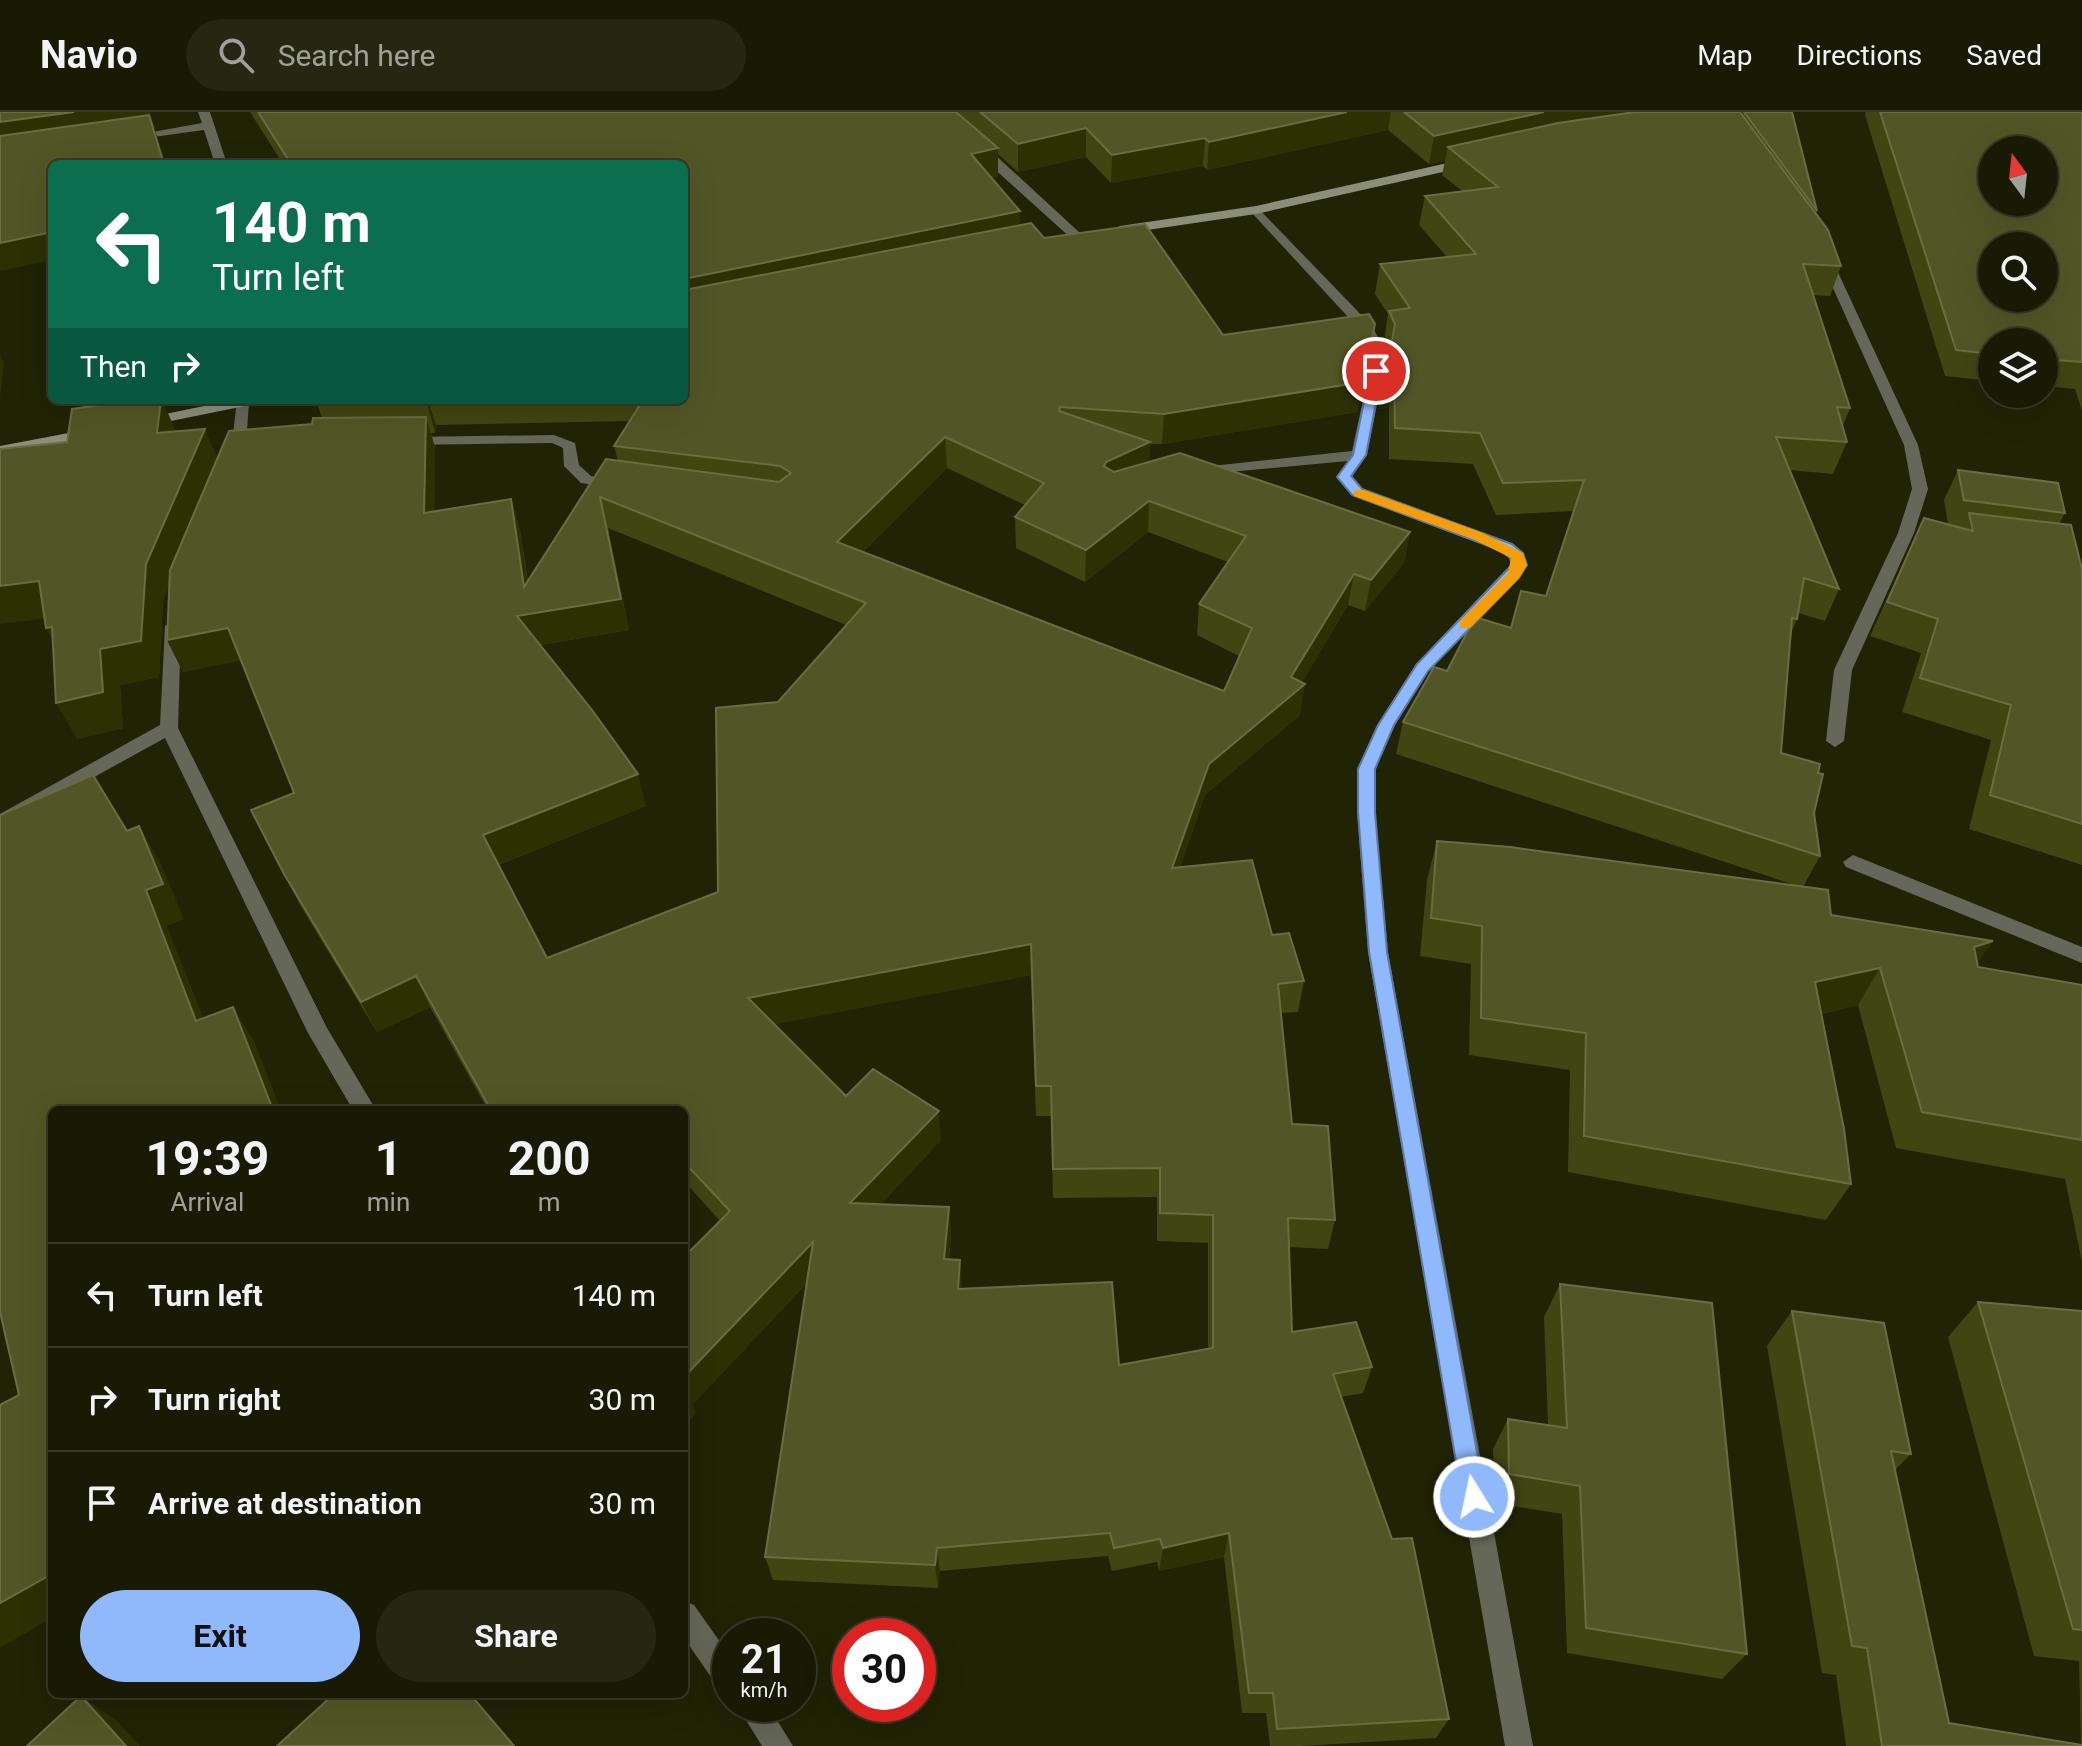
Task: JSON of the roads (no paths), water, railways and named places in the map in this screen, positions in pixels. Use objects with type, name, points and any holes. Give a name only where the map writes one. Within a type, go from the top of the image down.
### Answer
[{"type":"street","points":[[119,139],[223,112]]},
{"type":"street","points":[[937,112],[975,142],[1076,236]]},
{"type":"street","points":[[206,118],[220,160]]},
{"type":"street","points":[[1106,232],[1256,210],[1489,158]]},
{"type":"street","points":[[1256,210],[1367,329],[1380,354],[1359,455],[1344,477],[1357,492],[1507,548],[1517,556],[1519,565],[1514,575],[1422,668],[1386,725],[1366,769],[1378,952],[1519,1746]]},
{"type":"street","points":[[1062,239],[1091,234]]},
{"type":"street","points":[[1817,245],[1826,258],[1911,445],[1920,489],[1913,534],[1843,670],[1835,741]]},
{"type":"street","points":[[136,424],[239,404]]},
{"type":"street","points":[[227,471],[247,443],[249,404]]},
{"type":"street","points":[[0,450],[106,430]]},
{"type":"street","points":[[397,441],[554,439],[570,446],[572,466],[586,480],[642,489]]},
{"type":"street","points":[[1185,475],[1359,455]]},
{"type":"street","points":[[174,601],[169,728],[319,1033],[363,1106]]},
{"type":"street","points":[[0,822],[169,728]]},
{"type":"street","points":[[1853,862],[2082,955]]},
{"type":"street","points":[[688,1621],[712,1655]]},
{"type":"street","points":[[762,1722],[779,1746]]}]
